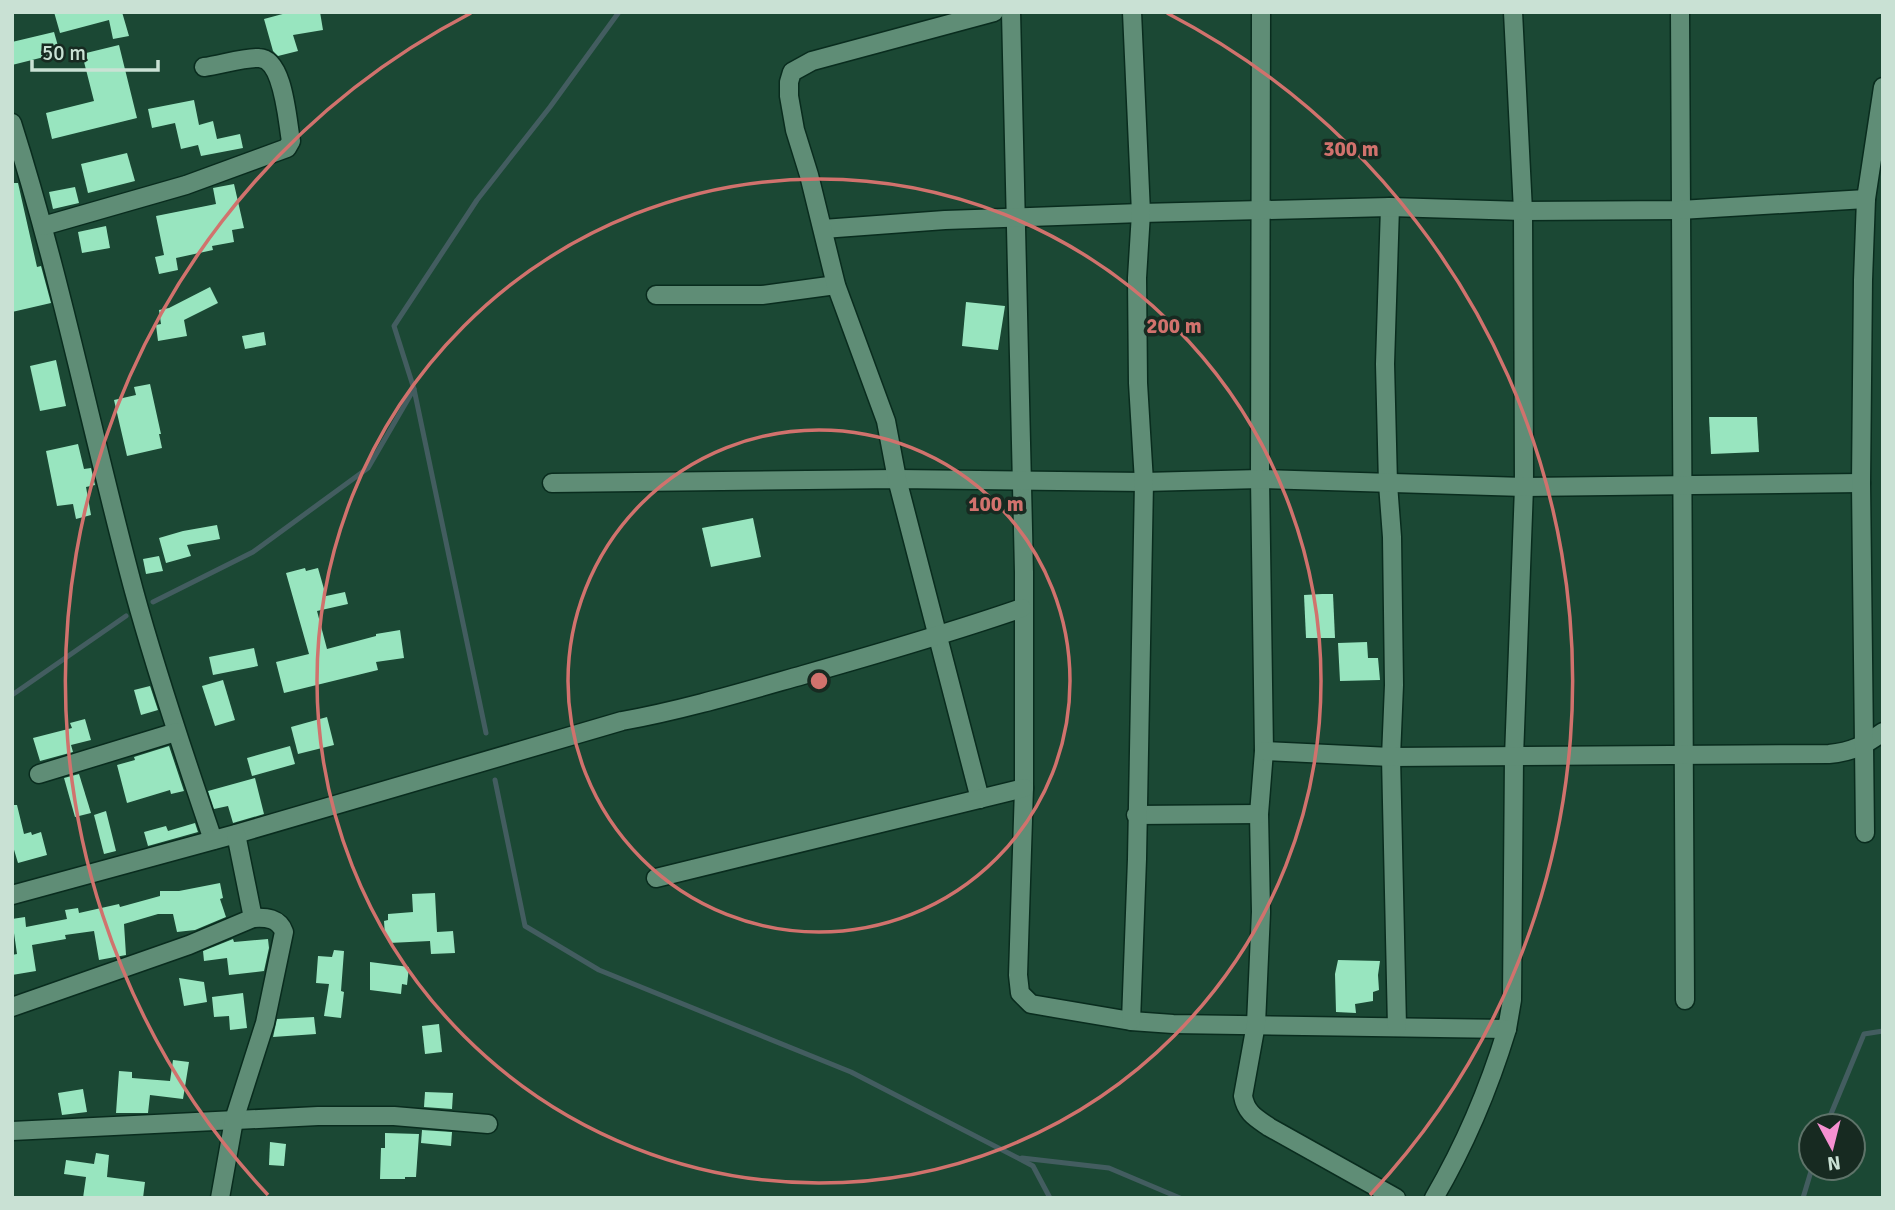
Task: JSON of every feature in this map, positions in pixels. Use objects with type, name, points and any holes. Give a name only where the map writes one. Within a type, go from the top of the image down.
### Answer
[{"type":"street","points":[[981,799],[897,479],[886,421],[836,285],[795,130],[789,82],[792,72],[812,61],[994,12]]},
{"type":"street","points":[[1011,12],[1024,572],[1024,788],[1018,975],[1020,993],[1031,1004],[1131,1021],[1211,1025],[1507,1029]]},
{"type":"street","points":[[1131,1021],[1144,482],[1138,383],[1137,278],[1141,213],[1132,12]]},
{"type":"street","points":[[1261,12],[1260,479],[1264,751],[1259,814],[1261,912],[1256,1024],[1244,1096],[1245,1107],[1251,1115],[1269,1127],[1396,1198]]},
{"type":"street","points":[[1434,1198],[1479,1107],[1507,1029],[1512,1000],[1514,757],[1524,487],[1523,211],[1513,12]]},
{"type":"street","points":[[1680,12],[1685,1000]]},
{"type":"street","points":[[43,226],[186,185],[287,148],[291,141],[278,71],[271,61],[259,58],[204,67]]},
{"type":"street","points":[[1865,833],[1862,318],[1867,199],[1883,87]]},
{"type":"street","points":[[12,122],[43,226],[134,590],[176,732],[213,840]]},
{"type":"street","points":[[823,229],[945,220],[1141,213],[1390,207],[1523,211],[1680,210],[1867,199]]},
{"type":"street","points":[[1390,207],[1385,364],[1392,537],[1394,671],[1391,757],[1397,1027]]},
{"type":"street","points":[[656,295],[762,295],[836,285]]},
{"type":"street","points":[[552,483],[897,479],[1144,482],[1260,479],[1524,487],[1861,484]]},
{"type":"street","points":[[12,895],[236,834],[502,754],[772,684],[939,636],[1022,608]]},
{"type":"street","points":[[39,774],[176,732]]},
{"type":"street","points":[[1264,751],[1391,757],[1829,754],[1850,752],[1864,746],[1883,732]]},
{"type":"street","points":[[656,877],[1024,788]]},
{"type":"street","points":[[1136,815],[1259,814]]},
{"type":"street","points":[[236,834],[253,918]]},
{"type":"street","points":[[12,1007],[189,945],[253,918],[266,917],[277,922],[284,932],[265,1023],[234,1120],[220,1198]]},
{"type":"street","points":[[12,1131],[317,1116],[394,1116],[488,1124]]},
{"type":"building","points":[[54,12],[122,12],[129,36],[113,39],[109,20],[60,33]]},
{"type":"building","points":[[290,12],[320,12],[323,30],[293,35],[298,51],[278,56],[273,51],[264,19]]},
{"type":"building","points":[[54,32],[60,53],[12,65],[12,42]]},
{"type":"building","points":[[119,45],[137,118],[52,139],[46,113],[94,101],[82,54]]},
{"type":"building","points":[[194,100],[199,125],[213,121],[217,139],[240,134],[243,148],[201,156],[198,145],[181,149],[175,123],[152,128],[148,109]]},
{"type":"building","points":[[127,153],[135,181],[88,193],[81,164]]},
{"type":"building","points":[[12,183],[18,183],[37,267],[41,266],[51,303],[12,312]]},
{"type":"building","points":[[234,184],[244,228],[232,230],[234,242],[212,246],[213,250],[176,258],[178,270],[159,274],[155,257],[164,255],[156,216],[216,204],[213,188]]},
{"type":"building","points":[[75,187],[79,203],[53,209],[49,192]]},
{"type":"building","points":[[106,226],[110,248],[82,253],[78,232]]},
{"type":"building","points":[[210,287],[218,303],[184,320],[187,336],[158,341],[156,325],[161,324],[159,310],[169,308]]},
{"type":"building","points":[[966,302],[1005,306],[998,350],[962,346]]},
{"type":"building","points":[[264,332],[266,345],[245,349],[242,336]]},
{"type":"building","points":[[56,360],[66,406],[40,411],[30,366]]},
{"type":"building","points":[[150,384],[162,448],[127,456],[114,400],[136,395],[134,387]]},
{"type":"building","points":[[1709,417],[1757,417],[1759,452],[1711,454]]},
{"type":"building","points":[[78,444],[84,469],[91,468],[95,485],[86,487],[91,515],[76,519],[73,504],[57,506],[46,451]]},
{"type":"building","points":[[753,518],[761,557],[711,567],[702,528]]},
{"type":"building","points":[[217,525],[220,539],[187,545],[191,556],[166,563],[159,538]]},
{"type":"building","points":[[159,556],[163,571],[146,574],[143,559]]},
{"type":"building","points":[[305,568],[306,571],[318,568],[326,596],[345,592],[348,604],[317,611],[327,649],[376,634],[400,630],[404,658],[376,662],[378,670],[284,693],[276,662],[309,654],[286,573]]},
{"type":"building","points":[[1333,594],[1335,638],[1306,638],[1304,595]]},
{"type":"building","points":[[1367,642],[1368,658],[1378,658],[1380,680],[1340,681],[1338,643]]},
{"type":"building","points":[[254,648],[258,666],[213,675],[209,657]]},
{"type":"building","points":[[223,680],[235,720],[215,726],[202,686]]},
{"type":"building","points":[[150,686],[158,710],[141,715],[134,690]]},
{"type":"building","points":[[327,717],[334,745],[298,754],[291,727]]},
{"type":"building","points":[[85,719],[91,740],[71,745],[73,752],[40,761],[33,738],[72,728],[70,723]]},
{"type":"building","points":[[169,746],[184,791],[171,794],[170,790],[127,803],[117,765]]},
{"type":"building","points":[[290,746],[295,764],[252,776],[247,758]]},
{"type":"building","points":[[79,774],[91,813],[75,817],[64,778]]},
{"type":"building","points":[[255,778],[264,814],[233,823],[228,806],[214,809],[208,791]]},
{"type":"building","points":[[12,805],[17,805],[24,834],[41,832],[47,855],[18,863],[12,843]]},
{"type":"building","points":[[106,811],[116,851],[104,854],[94,815]]},
{"type":"building","points":[[195,823],[198,832],[148,846],[144,832],[166,826],[168,831]]},
{"type":"building","points":[[220,883],[223,898],[220,899],[226,917],[195,930],[177,932],[173,914],[158,914],[124,924],[126,955],[99,960],[94,931],[65,935],[66,939],[32,945],[36,971],[12,975],[12,955],[17,954],[12,919],[25,917],[26,927],[67,919],[65,910],[78,908],[79,913],[119,904],[120,907],[160,896],[160,891],[179,891]]},
{"type":"building","points":[[435,893],[437,932],[453,931],[455,953],[431,954],[430,941],[389,943],[388,936],[385,936],[384,921],[388,920],[388,914],[413,912],[412,894]]},
{"type":"building","points":[[233,939],[234,942],[268,939],[269,948],[264,971],[229,975],[227,958],[204,961],[203,951]]},
{"type":"building","points":[[334,950],[344,951],[341,1018],[324,1016],[329,984],[316,983],[318,956],[332,957]]},
{"type":"building","points":[[1338,960],[1380,961],[1379,990],[1373,992],[1373,1001],[1355,1004],[1356,1013],[1336,1012],[1335,974]]},
{"type":"building","points":[[370,962],[409,967],[407,985],[402,984],[401,994],[370,990]]},
{"type":"building","points":[[179,978],[204,982],[207,1002],[184,1006]]},
{"type":"building","points":[[243,993],[247,1028],[230,1030],[229,1016],[214,1017],[212,997]]},
{"type":"building","points":[[314,1017],[316,1034],[273,1037],[277,1019]]},
{"type":"building","points":[[439,1024],[442,1052],[425,1054],[422,1026]]},
{"type":"building","points":[[173,1060],[189,1062],[183,1099],[150,1095],[148,1113],[116,1113],[119,1071],[132,1072],[132,1078],[170,1081]]},
{"type":"building","points":[[83,1089],[87,1112],[62,1115],[58,1093]]},
{"type":"building","points":[[425,1092],[453,1093],[452,1109],[424,1107]]},
{"type":"building","points":[[422,1130],[452,1132],[451,1146],[421,1143]]},
{"type":"building","points":[[385,1133],[419,1134],[416,1177],[380,1179],[381,1148],[385,1148]]},
{"type":"building","points":[[270,1142],[286,1144],[284,1166],[269,1165]]},
{"type":"building","points":[[96,1153],[109,1155],[107,1177],[145,1182],[143,1198],[83,1198],[86,1177],[64,1174],[66,1160],[94,1164]]},
{"type":"waterway","points":[[486,733],[414,389],[394,326],[477,200],[550,107],[619,12]]},
{"type":"waterway","points":[[153,602],[253,552],[368,468],[414,389]]},
{"type":"waterway","points":[[12,695],[126,616]]},
{"type":"waterway","points":[[495,780],[525,926],[599,970],[851,1072],[1018,1158],[1033,1166],[1050,1198]]},
{"type":"waterway","points":[[1832,1112],[1864,1034],[1883,1031]]},
{"type":"waterway","points":[[1022,1158],[1109,1168],[1180,1198]]},
{"type":"waterway","points":[[1803,1198],[1808,1182]]}]
